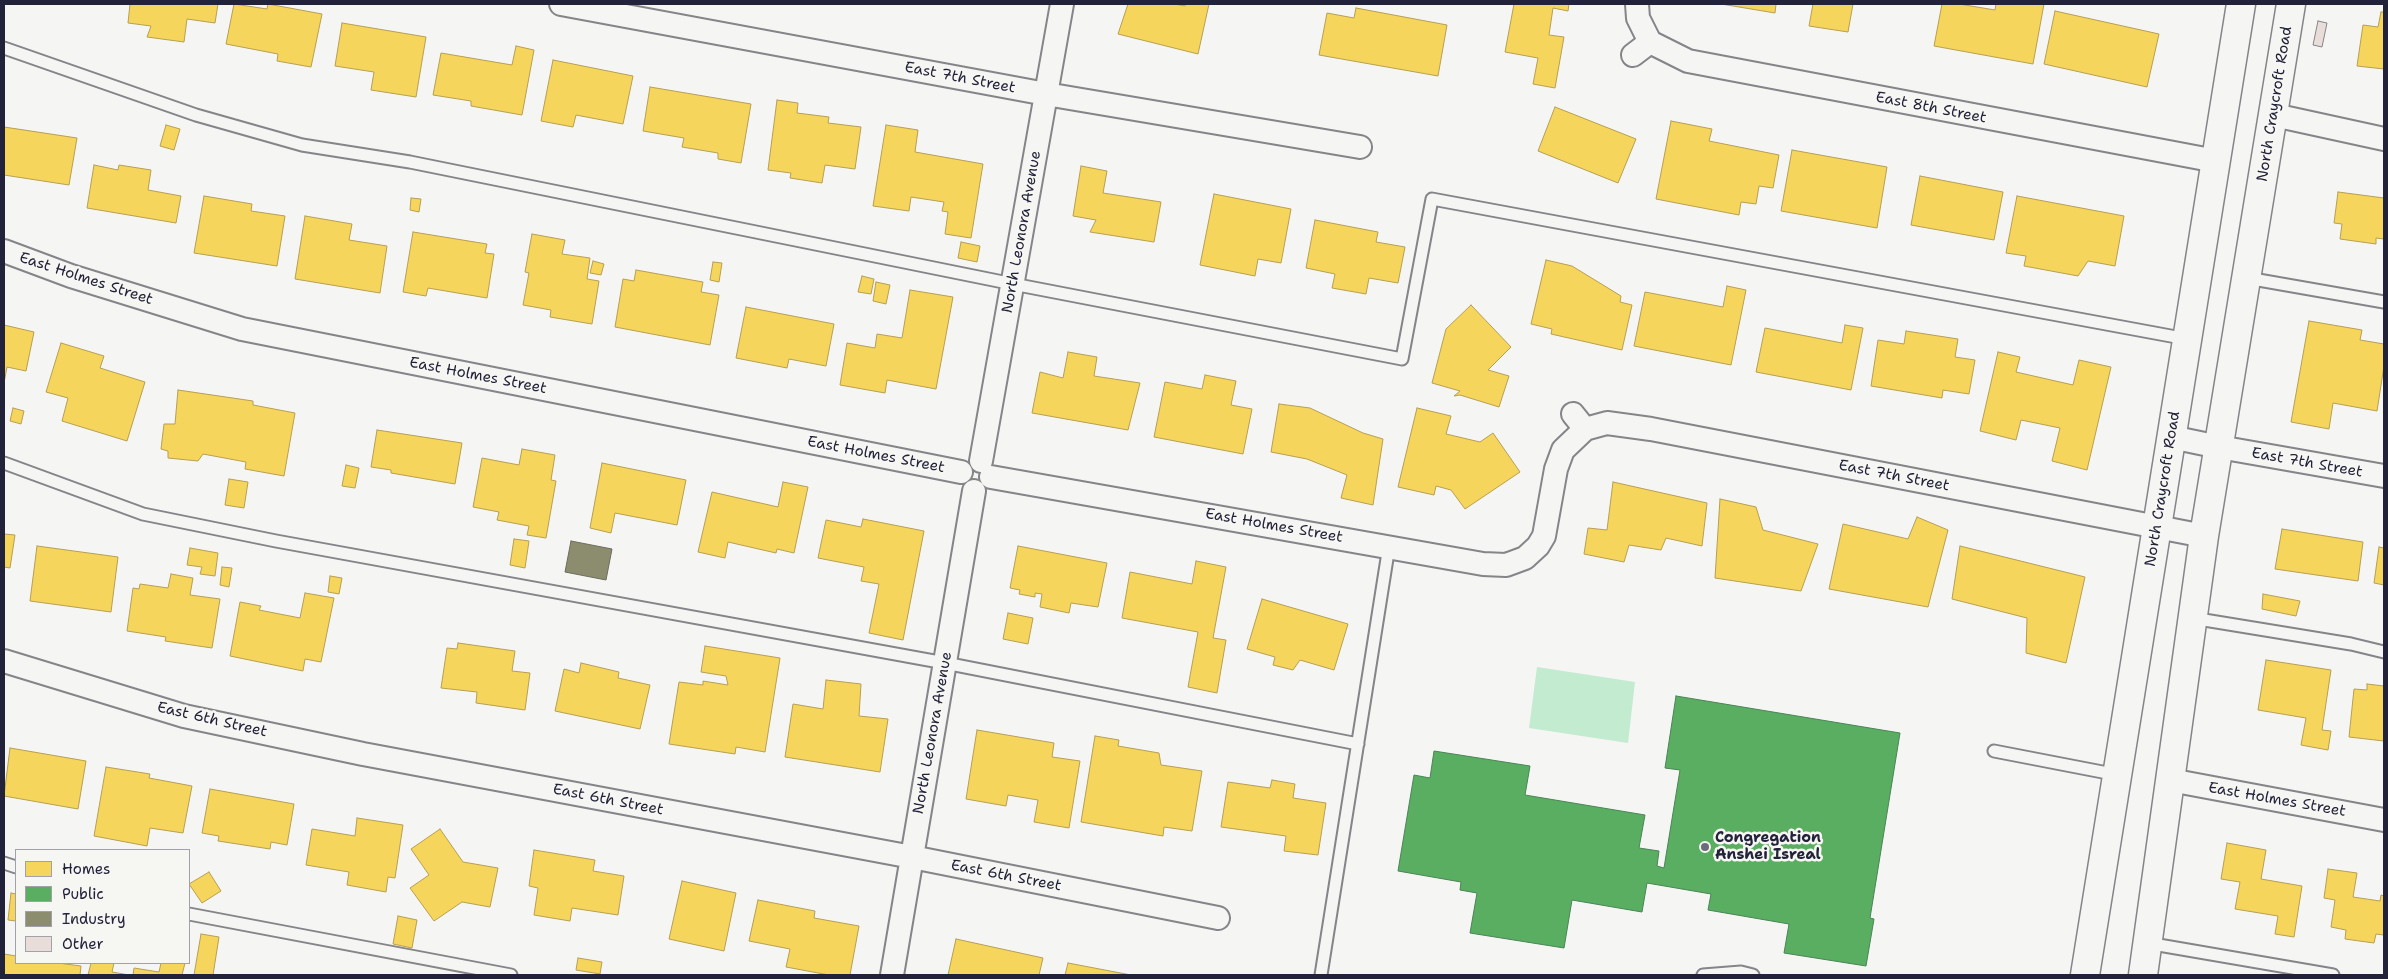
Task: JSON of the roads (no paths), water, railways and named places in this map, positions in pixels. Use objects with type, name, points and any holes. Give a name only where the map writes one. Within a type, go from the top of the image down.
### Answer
[{"type":"main road","name":"North Craycroft Road","points":[[2085,975],[2241,4]]},
{"type":"main road","name":"North Craycroft Road","points":[[2143,975],[2204,536],[2291,4]]},
{"type":"street","name":"East 7th Street","points":[[560,4],[1046,94],[1360,147]]},
{"type":"street","name":"North Leonora Avenue","points":[[986,469],[1013,284],[1062,4]]},
{"type":"street","points":[[1632,55],[1650,42],[1638,18],[1637,4]]},
{"type":"street","name":"East 8th Street","points":[[1650,42],[1688,61],[2216,161]]},
{"type":"street","points":[[2274,115],[2384,139]]},
{"type":"street","name":"East Holmes Street","points":[[4,252],[72,276],[242,329],[961,472]]},
{"type":"street","name":"East 7th Street","points":[[1526,558],[1538,546],[1544,536],[1556,469],[1563,450],[1579,421],[1651,429],[2204,536]]},
{"type":"street","name":"East 7th Street","points":[[2171,437],[2219,448],[2384,476]]},
{"type":"street","points":[[976,460],[986,469],[988,486],[974,491],[969,490],[962,482],[961,472],[966,464],[976,460]]},
{"type":"street","name":"East Holmes Street","points":[[986,469],[1483,564],[1506,565],[1526,558]]},
{"type":"street","name":"North Leonora Avenue","points":[[892,975],[974,491]]},
{"type":"street","name":"East 6th Street","points":[[4,661],[184,716],[363,754],[912,857],[1218,918]]},
{"type":"street","name":"East Holmes Street","points":[[2170,780],[2384,820]]},
{"type":"lane","points":[[4,48],[196,115],[302,145],[420,164],[1013,284],[1402,359],[1432,199],[2187,339]]},
{"type":"lane","points":[[2247,278],[2384,302]]},
{"type":"lane","points":[[4,462],[144,514],[276,541],[945,663],[1358,744]]},
{"type":"lane","points":[[1321,975],[1389,546]]},
{"type":"lane","points":[[2192,618],[2350,644],[2384,652]]},
{"type":"lane","points":[[1994,751],[2118,775]]},
{"type":"lane","points":[[190,914],[512,975]]},
{"type":"lane","points":[[2147,944],[2333,975]]},
{"type":"lane","points":[[1703,975],[1741,972],[1753,975]]},
{"type":"place","name":"Congregation Anshei Isreal","points":[[1705,847]]}]
